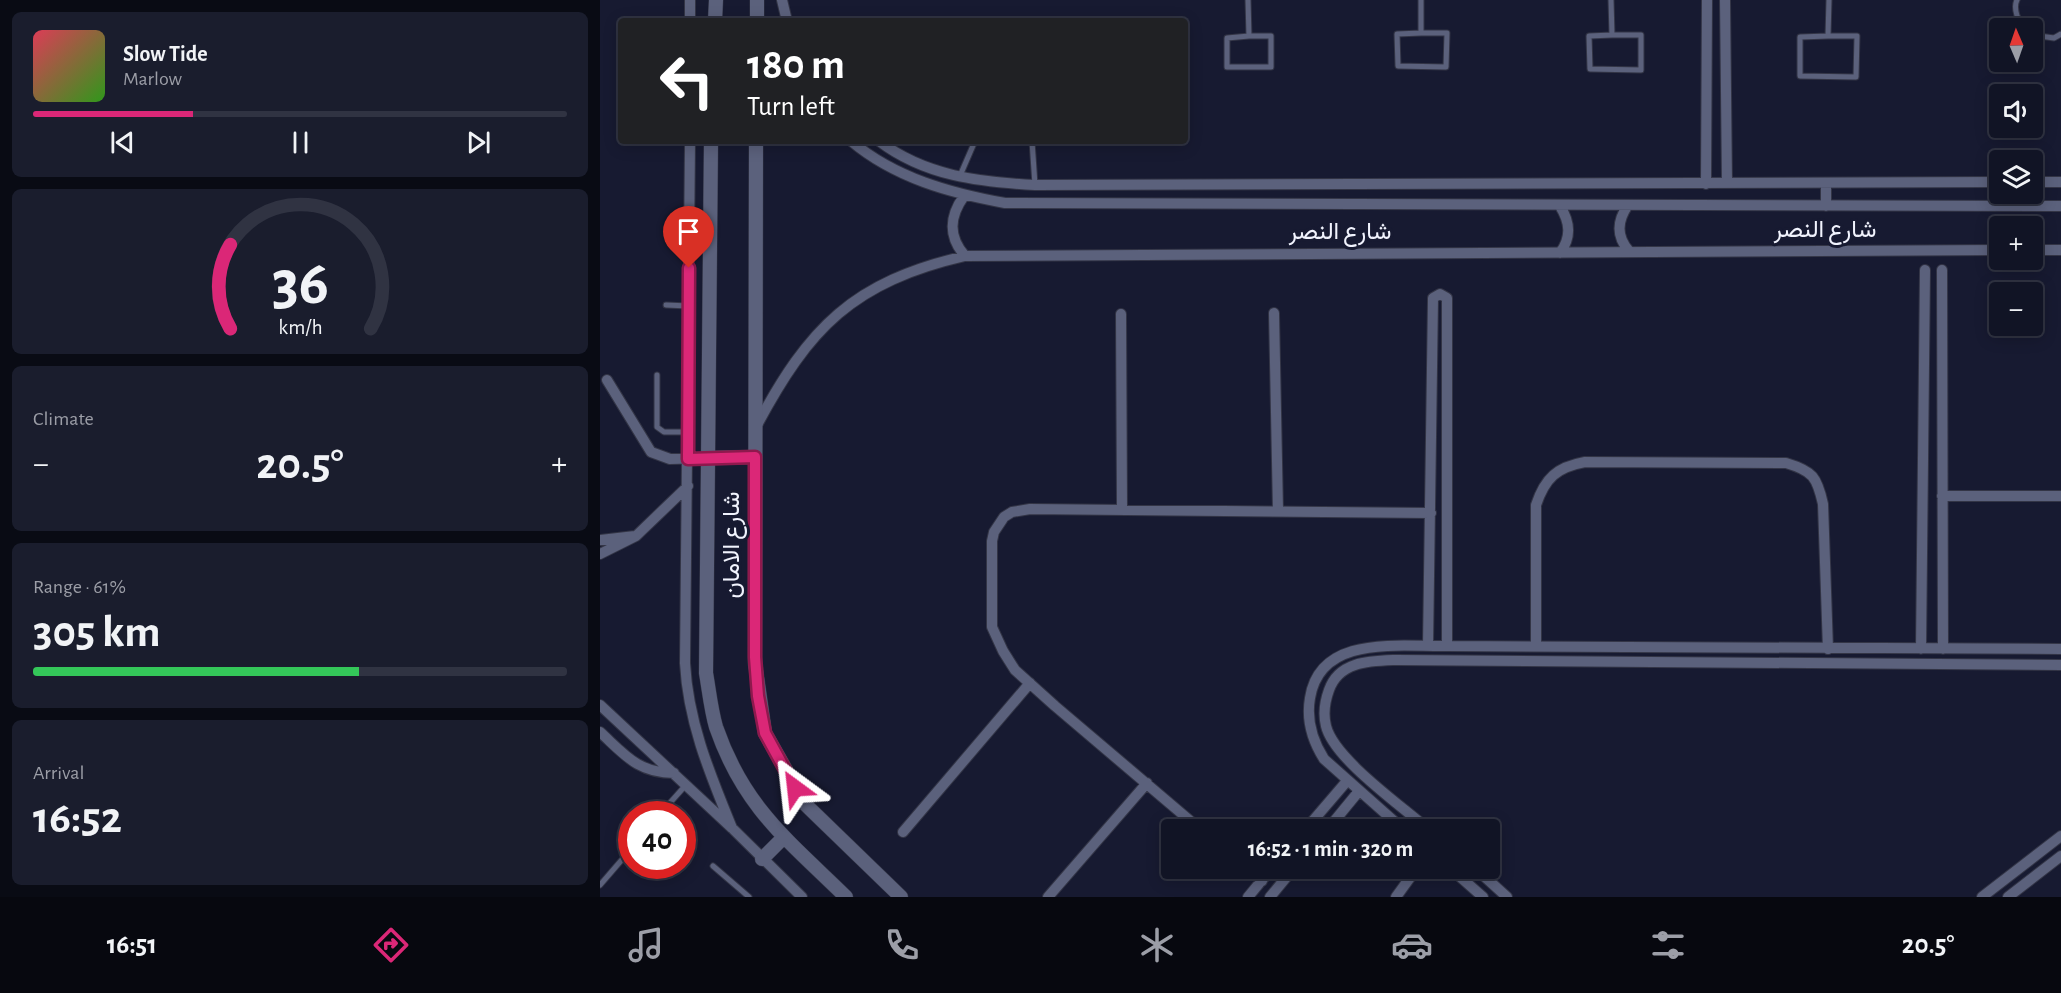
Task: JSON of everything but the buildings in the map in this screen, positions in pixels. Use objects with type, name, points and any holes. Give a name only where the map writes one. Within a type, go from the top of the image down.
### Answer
[{"type":"street","points":[[690,0],[690,18]]},
{"type":"street","points":[[715,18],[716,0]]},
{"type":"street","points":[[757,0],[757,18]]},
{"type":"street","points":[[782,0],[787,18]]},
{"type":"street","points":[[1706,184],[1707,0]]},
{"type":"street","points":[[1725,0],[1727,183]]},
{"type":"street","points":[[690,144],[686,683],[697,737],[732,828]]},
{"type":"street","name":"شارع الامان","points":[[711,144],[706,673],[716,725],[735,772],[762,815],[846,897]]},
{"type":"street","name":"شارع الامان","points":[[756,144],[755,663],[765,733],[806,805],[901,897]]},
{"type":"street","name":"شارع النصر","points":[[855,144],[916,180],[964,196],[1005,203],[2061,206]]},
{"type":"street","points":[[884,144],[922,167],[959,178],[1035,185],[1989,182]]},
{"type":"street","points":[[2043,182],[2061,182]]},
{"type":"street","points":[[1826,183],[1826,206]]},
{"type":"street","points":[[1367,185],[1368,204]]},
{"type":"street","points":[[964,196],[954,214],[952,225],[953,237],[965,256]]},
{"type":"street","points":[[1628,205],[1620,221],[1619,229],[1624,245],[1629,251]]},
{"type":"street","points":[[1560,206],[1569,230],[1565,246],[1560,253]]},
{"type":"street","name":"شارع النصر","points":[[755,429],[799,353],[825,324],[854,300],[886,280],[922,266],[965,256],[1989,250]]},
{"type":"street","points":[[2043,250],[2061,250]]},
{"type":"street","points":[[1921,649],[1925,270]]},
{"type":"street","points":[[1942,270],[1943,649]]},
{"type":"street","points":[[1428,646],[1433,298],[1440,294],[1447,298],[1447,646]]},
{"type":"street","points":[[1121,314],[1122,509]]},
{"type":"street","points":[[1274,314],[1278,511]]},
{"type":"street","points":[[1432,364],[1447,364]]},
{"type":"street","points":[[607,380],[651,452],[663,458],[755,457]]},
{"type":"street","points":[[1923,395],[1942,395]]},
{"type":"street","points":[[1536,646],[1536,505],[1542,487],[1553,473],[1568,465],[1584,462],[1786,463],[1813,475],[1820,488],[1823,504],[1828,649]]},
{"type":"street","points":[[600,554],[636,536],[688,486]]},
{"type":"street","points":[[1942,496],[2061,496]]},
{"type":"street","points":[[1188,819],[1015,670],[992,627],[992,541],[998,524],[1004,517],[1021,510],[1431,513]]},
{"type":"street","points":[[600,540],[636,536]]},
{"type":"street","points":[[1921,565],[1942,564]]},
{"type":"street","points":[[1429,578],[1447,578]]},
{"type":"street","points":[[1391,819],[1324,759],[1314,744],[1309,728],[1309,701],[1318,676],[1328,662],[1342,653],[1374,647],[1428,646],[2061,649]]},
{"type":"street","points":[[1649,648],[1649,662]]},
{"type":"street","points":[[1416,819],[1346,759],[1334,744],[1326,726],[1324,706],[1330,687],[1339,674],[1354,664],[1372,661],[2061,665]]},
{"type":"street","points":[[903,832],[1030,684]]},
{"type":"street","points":[[600,705],[674,772],[802,897]]},
{"type":"street","points":[[600,732],[642,768],[659,773],[674,772]]},
{"type":"street","points":[[1318,819],[1347,781]]},
{"type":"street","points":[[1048,897],[1147,783]]},
{"type":"street","points":[[1336,819],[1359,791]]},
{"type":"street","points":[[1982,897],[2061,836]]},
{"type":"street","points":[[762,859],[783,838]]},
{"type":"street","points":[[2008,897],[2061,856]]},
{"type":"street","points":[[1248,897],[1262,881],[1260,879]]},
{"type":"street","points":[[1270,897],[1285,879]]},
{"type":"street","points":[[1396,897],[1409,879]]},
{"type":"street","points":[[1463,879],[1484,897]]},
{"type":"street","points":[[1487,879],[1507,897]]},
{"type":"lane","points":[[1248,0],[1249,36]]},
{"type":"lane","points":[[1421,0],[1421,33]]},
{"type":"lane","points":[[1611,0],[1612,35]]},
{"type":"lane","points":[[1828,36],[1829,0]]},
{"type":"lane","points":[[2017,0],[2015,4],[2018,18]]},
{"type":"lane","points":[[1421,33],[1447,33],[1446,66],[1398,66],[1397,34],[1421,33]]},
{"type":"lane","points":[[2043,36],[2054,38],[2061,34]]},
{"type":"lane","points":[[1612,35],[1641,35],[1641,70],[1590,69],[1589,36],[1612,35]]},
{"type":"lane","points":[[1249,36],[1271,36],[1271,67],[1227,67],[1227,38],[1249,36]]},
{"type":"lane","points":[[1828,36],[1857,36],[1857,76],[1800,76],[1800,37],[1828,36]]},
{"type":"lane","points":[[959,178],[974,144]]},
{"type":"lane","points":[[1032,144],[1035,185]]},
{"type":"lane","points":[[666,305],[689,306]]},
{"type":"lane","points":[[657,375],[657,427],[664,432],[688,432]]},
{"type":"lane","points":[[671,801],[686,784]]},
{"type":"lane","points":[[600,885],[618,864]]},
{"type":"lane","points":[[713,866],[749,897]]},
{"type":"route","points":[[689,268],[688,459],[755,457],[755,657],[758,696],[765,733],[783,770],[795,788]]}]
